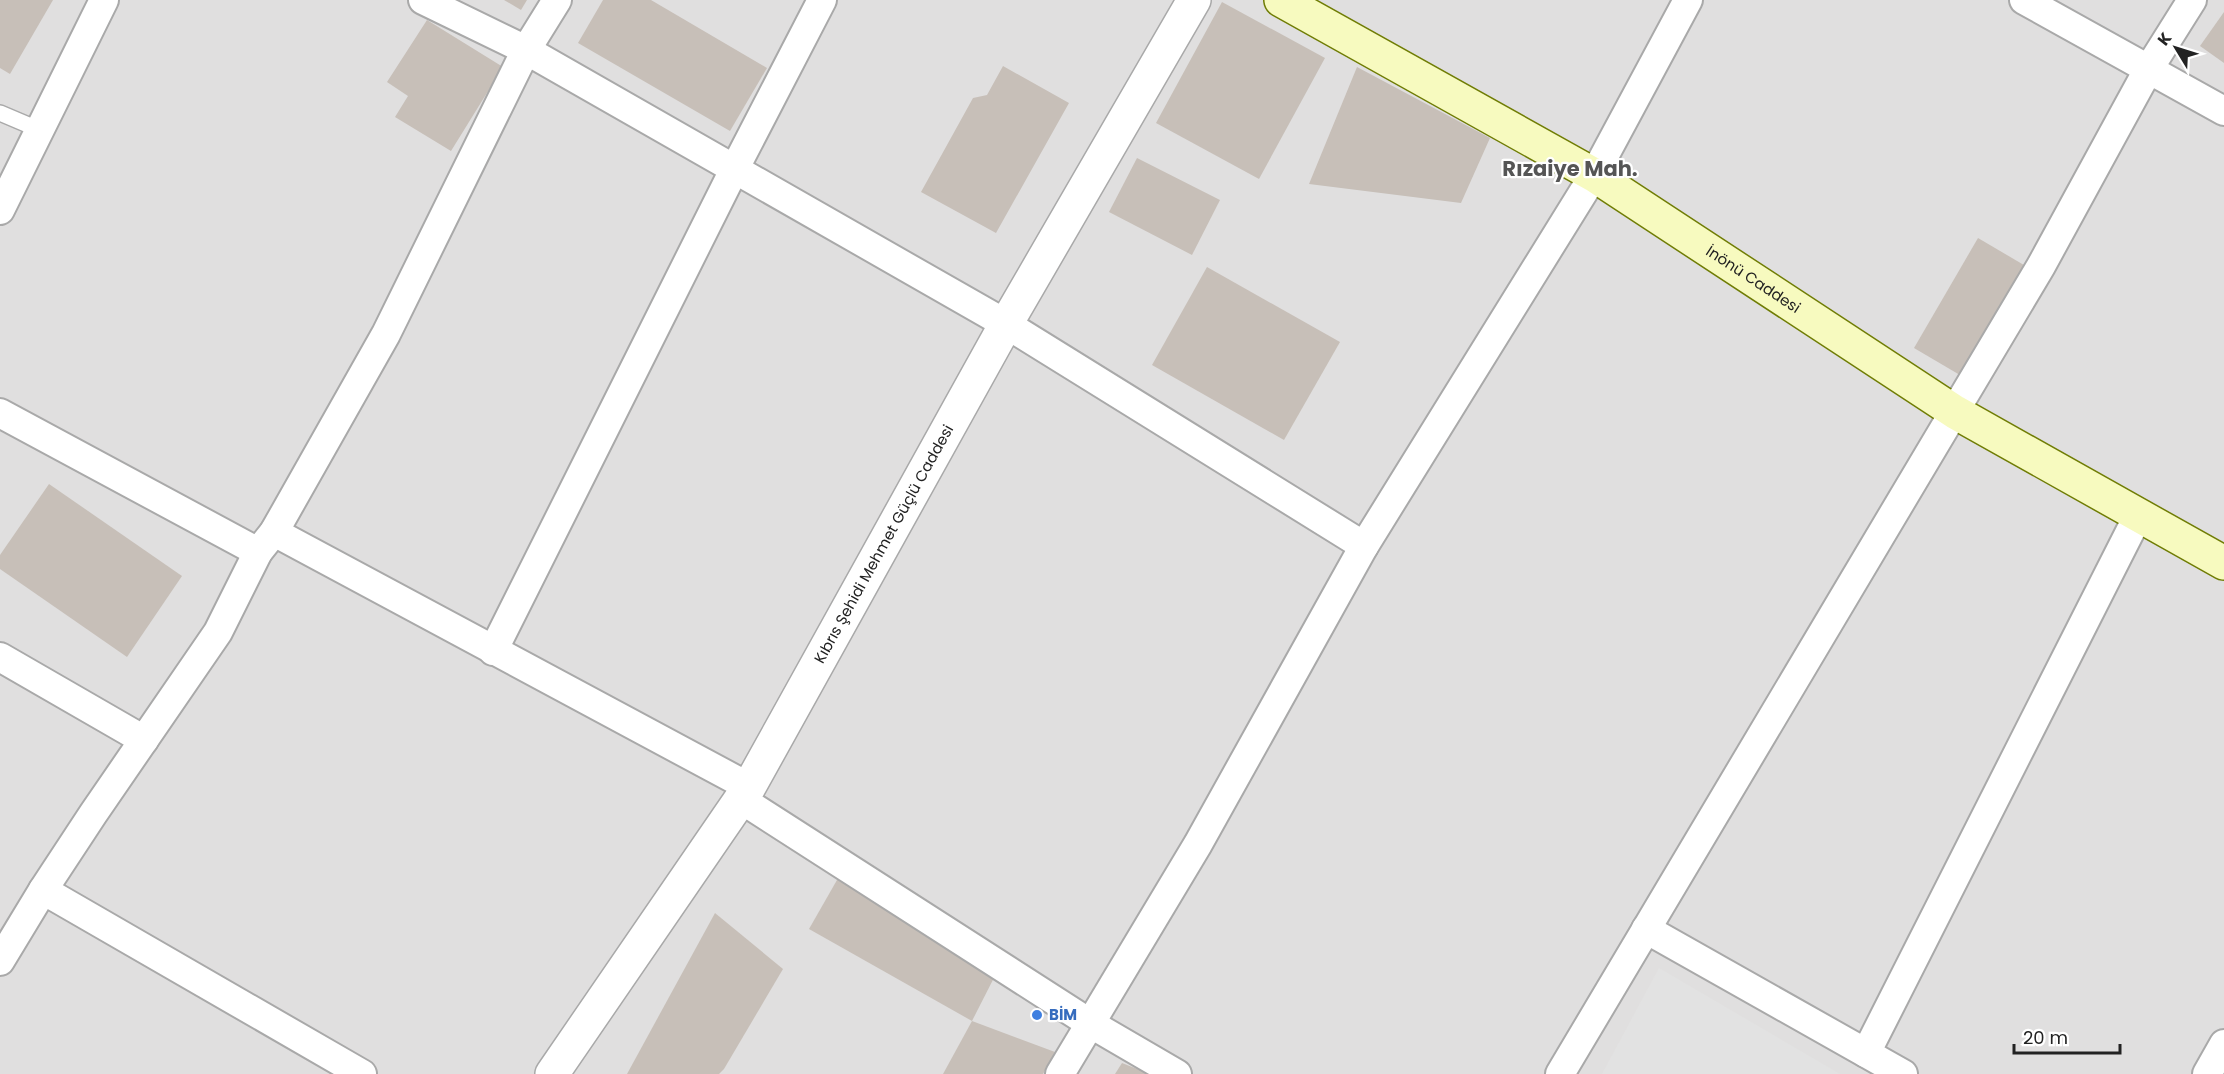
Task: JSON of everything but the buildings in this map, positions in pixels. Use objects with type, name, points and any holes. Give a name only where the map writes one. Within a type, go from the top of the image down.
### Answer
[{"type":"main road","name":"İnönü Caddesi","points":[[1281,0],[1594,176],[1955,412],[2224,563]]},
{"type":"street","points":[[0,210],[104,0]]},
{"type":"street","points":[[423,0],[525,50],[1006,324],[1364,546]]},
{"type":"street","points":[[0,961],[43,890],[218,632],[266,542],[386,334],[525,50],[557,0]]},
{"type":"street","points":[[493,651],[735,168],[822,0]]},
{"type":"street","name":"Kıbrıs Şehidi Mehmet Güçlü Caddesi","points":[[552,1074],[744,792],[1006,324],[1194,0]]},
{"type":"street","points":[[1059,1074],[1198,844],[1364,546],[1594,176],[1688,0]]},
{"type":"street","points":[[2024,0],[2224,111]]},
{"type":"street","points":[[1560,1074],[2041,266],[2148,70],[2192,0]]},
{"type":"street","points":[[0,413],[493,651],[744,792],[1091,1024],[1177,1074]]},
{"type":"street","points":[[1866,1053],[2138,516]]},
{"type":"street","points":[[0,657],[144,740]]},
{"type":"street","points":[[43,890],[362,1074]]},
{"type":"street","points":[[1646,929],[1903,1074]]},
{"type":"street","points":[[2207,1074],[2224,1044]]},
{"type":"lane","points":[[0,112],[40,130]]},
{"type":"shaded area","points":[[0,0],[2224,0],[2224,1074],[0,1074]]},
{"type":"shaded area","points":[[1659,968],[1840,1074],[1602,1074]]},
{"type":"place","name":"BİM","points":[[1037,1015]]},
{"type":"district","name":"Rızaiye Mah.","points":[[1570,169]]}]
